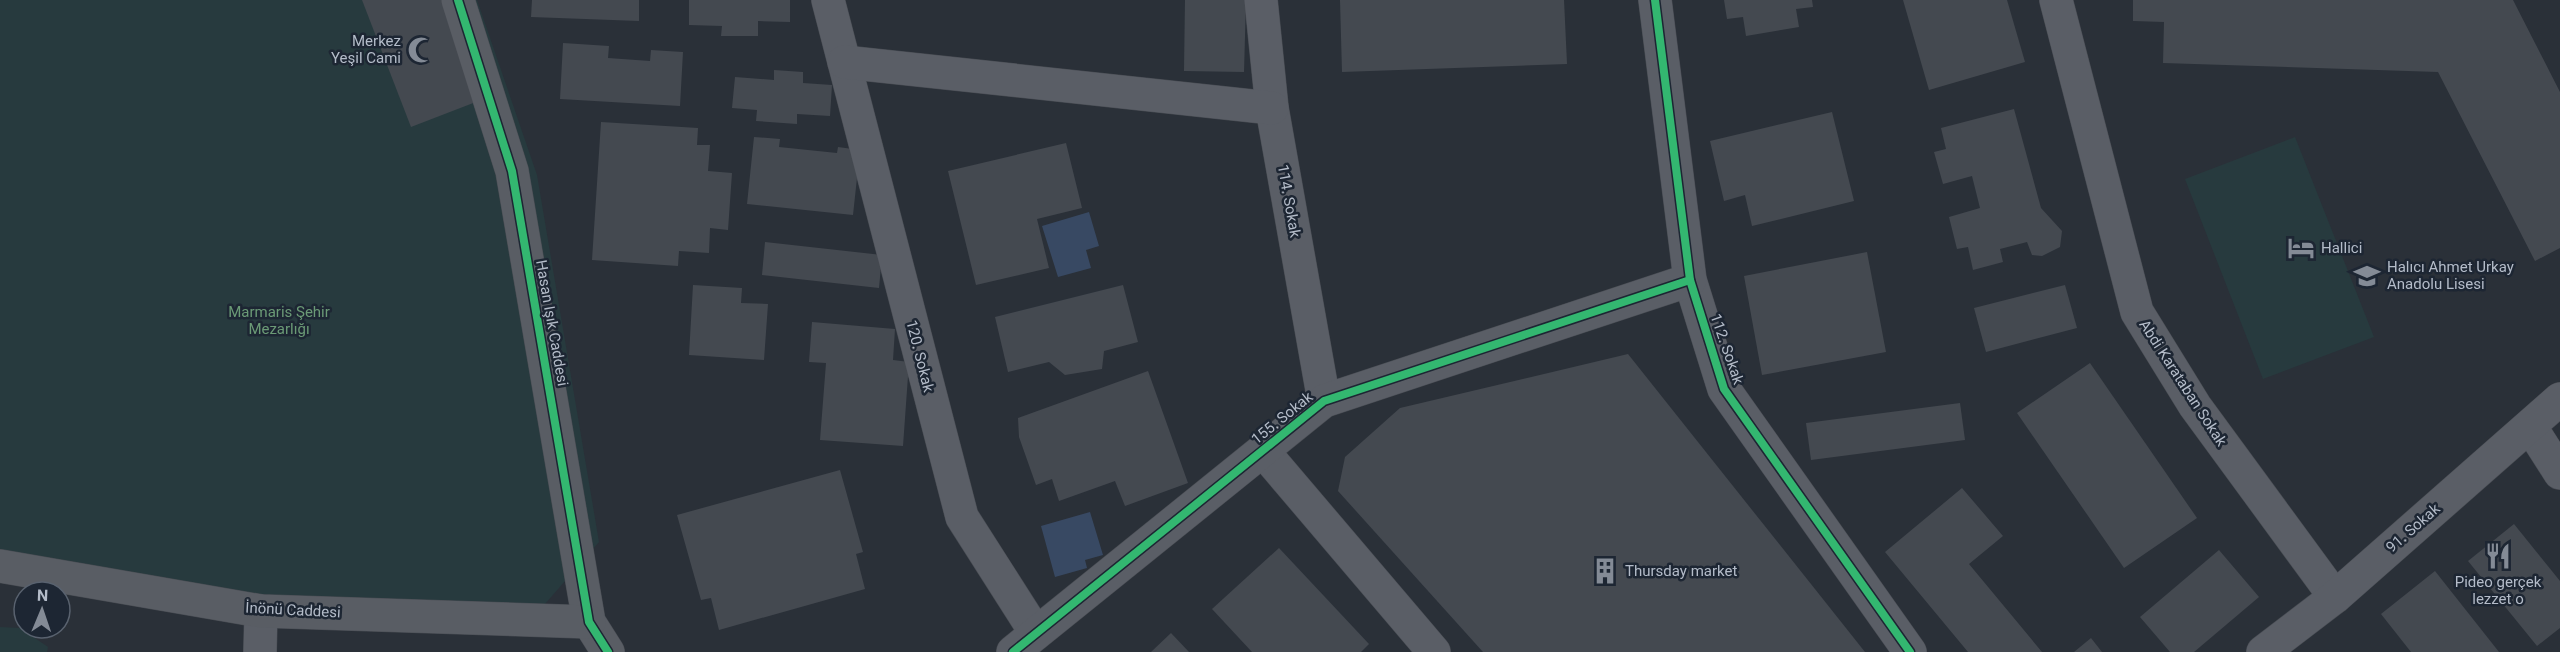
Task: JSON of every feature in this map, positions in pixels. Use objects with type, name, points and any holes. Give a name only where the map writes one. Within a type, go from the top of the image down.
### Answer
[{"type":"street","name":"Hasan Işık Caddesi","points":[[458,0],[512,171],[590,622],[608,652]]},
{"type":"street","name":"120. Sokak","points":[[828,0],[962,517],[1024,643]]},
{"type":"street","name":"114. Sokak","points":[[1261,0],[1272,108],[1324,402]]},
{"type":"street","name":"112. Sokak","points":[[1655,0],[1690,280],[1724,389],[1910,652]]},
{"type":"street","name":"Abdi Karataban Sokak","points":[[2056,0],[2137,312],[2195,406],[2335,597]]},
{"type":"street","points":[[844,62],[1272,108]]},
{"type":"street","name":"155. Sokak","points":[[1024,643],[1324,402],[1690,280]]},
{"type":"street","name":"91. Sokak","points":[[2263,652],[2335,597],[2560,399]]},
{"type":"street","points":[[2530,426],[2560,473]]},
{"type":"street","points":[[1263,451],[1434,652]]},
{"type":"street","name":"İnönü Caddesi","points":[[0,566],[261,611],[590,622]]},
{"type":"street","points":[[260,652],[261,611]]},
{"type":"green space","name":"Marmaris Şehir Mezarlığı","points":[[0,0],[477,0],[537,175],[599,542],[538,612],[279,602],[0,567]]},
{"type":"green space","points":[[2295,137],[2374,337],[2263,379],[2185,179]]},
{"type":"green space","points":[[0,627],[12,628],[12,640],[38,640],[48,647],[47,652],[0,652]]},
{"type":"water","points":[[1089,212],[1099,246],[1086,250],[1091,268],[1058,277],[1042,226]]},
{"type":"water","points":[[1090,512],[1103,555],[1085,560],[1087,568],[1055,577],[1041,526]]},
{"type":"building","name":"Merkez Yeşil Cami","points":[[362,0],[443,0],[481,100],[411,127]]},
{"type":"building","points":[[532,0],[639,0],[639,21],[531,17]]},
{"type":"building","points":[[689,0],[790,0],[790,22],[758,21],[758,36],[721,36],[722,26],[689,25]]},
{"type":"building","points":[[1185,0],[1246,0],[1244,72],[1184,71]]},
{"type":"building","points":[[1340,0],[1564,0],[1567,64],[1342,72]]},
{"type":"building","points":[[1724,0],[1812,0],[1813,7],[1796,9],[1799,27],[1746,36],[1743,17],[1727,19]]},
{"type":"building","points":[[1903,0],[2007,0],[2025,62],[1929,90]]},
{"type":"building","points":[[2133,0],[2513,0],[2560,92],[2560,248],[2535,261],[2438,72],[2163,63],[2164,22],[2133,21]]},
{"type":"building","points":[[563,43],[609,46],[608,58],[650,61],[651,50],[683,52],[680,106],[560,99]]},
{"type":"building","points":[[774,70],[803,72],[803,83],[832,85],[830,116],[797,114],[797,124],[756,121],[757,110],[732,108],[735,77],[774,80]]},
{"type":"building","points":[[2014,109],[2041,208],[2062,231],[2060,247],[2042,256],[2032,255],[2027,242],[2000,249],[2003,262],[1973,270],[1968,247],[1957,249],[1949,217],[1980,208],[1972,176],[1943,184],[1934,152],[1946,149],[1941,128]]},
{"type":"building","points":[[1832,112],[1854,201],[1752,226],[1745,195],[1724,201],[1710,141]]},
{"type":"building","points":[[601,122],[698,128],[697,145],[710,145],[708,171],[732,173],[728,230],[710,228],[709,253],[679,251],[678,266],[592,260]]},
{"type":"building","points":[[754,137],[780,139],[779,147],[837,153],[838,147],[860,150],[853,215],[747,204]]},
{"type":"building","points":[[1066,143],[1082,208],[1037,219],[1049,268],[976,285],[948,171]]},
{"type":"building","points":[[765,242],[882,255],[879,288],[762,275]]},
{"type":"building","points":[[1867,252],[1886,352],[1762,375],[1744,276]]},
{"type":"building","points":[[693,285],[742,288],[741,303],[768,304],[764,360],[689,355]]},
{"type":"building","points":[[1123,285],[1138,342],[1104,351],[1102,369],[1065,375],[1049,362],[1008,372],[995,317]]},
{"type":"building","points":[[2065,285],[2077,328],[1986,352],[1974,308]]},
{"type":"building","points":[[812,322],[895,329],[893,360],[909,362],[903,446],[820,440],[826,363],[809,362]]},
{"type":"building","name":"Thursday market","points":[[1628,354],[1865,652],[1483,652],[1338,491],[1345,457],[1400,408]]},
{"type":"building","points":[[2090,363],[2197,518],[2124,568],[2017,413]]},
{"type":"building","points":[[1148,371],[1188,483],[1125,506],[1115,481],[1059,501],[1052,479],[1036,485],[1019,437],[1018,418]]},
{"type":"building","points":[[1960,403],[1965,440],[1811,460],[1806,423]]},
{"type":"building","points":[[840,470],[863,552],[856,554],[865,589],[719,630],[711,598],[701,600],[677,515]]},
{"type":"building","points":[[1962,488],[2003,536],[1969,564],[2042,652],[1968,652],[1885,552]]},
{"type":"building","points":[[2514,524],[2560,581],[2560,628],[2537,646],[2468,561]]},
{"type":"building","points":[[1279,548],[1369,644],[1361,652],[1252,652],[1212,609]]},
{"type":"building","points":[[2219,550],[2259,597],[2194,652],[2170,652],[2140,617]]},
{"type":"building","points":[[2435,571],[2499,652],[2411,652],[2381,614]]},
{"type":"building","points":[[1171,633],[1189,652],[1151,652]]},
{"type":"building","points":[[2091,638],[2102,652],[2074,652]]},
{"type":"cycle path","points":[[458,0],[512,171],[589,622],[608,652]]},
{"type":"cycle path","points":[[1655,0],[1690,280],[1724,389],[1910,652]]},
{"type":"cycle path","points":[[1013,652],[1324,401],[1690,280]]},
{"type":"place","name":"Merkez Yeşil Cami","points":[[421,50]]},
{"type":"place","name":"Hallici","points":[[2301,248]]},
{"type":"place","name":"Halıcı Ahmet Urkay Anadolu Lisesi","points":[[2367,276]]},
{"type":"place","name":"Pideo gerçek lezzet o","points":[[2498,556]]},
{"type":"place","name":"Thursday market","points":[[1605,571]]}]
